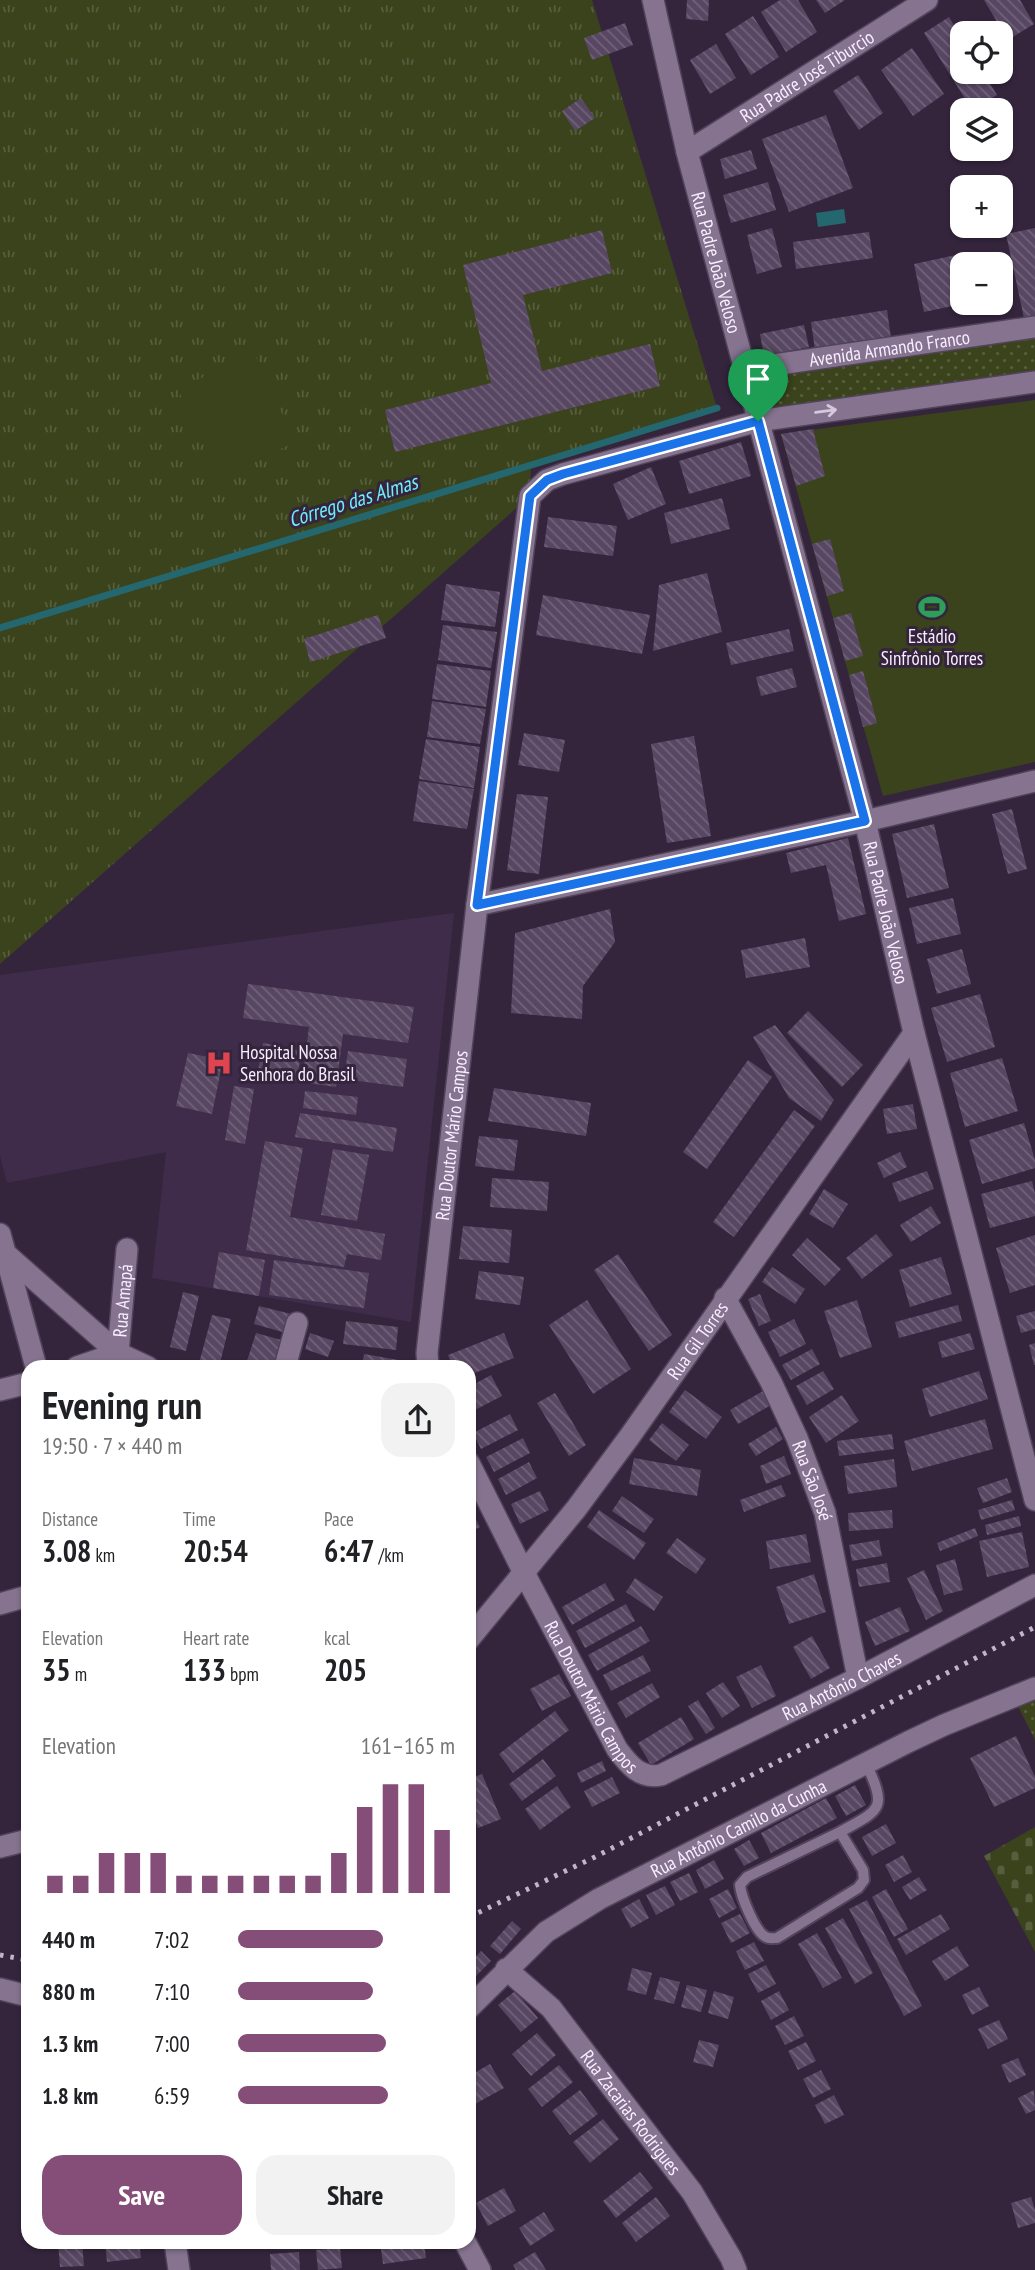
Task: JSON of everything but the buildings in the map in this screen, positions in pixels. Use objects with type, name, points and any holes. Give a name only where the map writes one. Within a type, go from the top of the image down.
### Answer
[{"type":"street","name":"Rua Padre João Veloso","points":[[653,0],[687,152],[865,821],[914,1034],[1035,1500]]},
{"type":"street","name":"Rua Padre José Tiburcio","points":[[687,152],[927,0]]},
{"type":"street","name":"Avenida Armando Franco","points":[[746,369],[1035,327]]},
{"type":"street","points":[[758,421],[1035,382]]},
{"type":"street","name":"Rua Doutor Mário Campos","points":[[428,1360],[428,1340],[477,905],[530,496],[547,480],[563,474],[758,421]]},
{"type":"street","points":[[477,905],[865,821],[1035,781]]},
{"type":"street","name":"Rua Gil Torres","points":[[476,1630],[576,1509],[630,1436],[914,1034]]},
{"type":"street","points":[[0,1234],[34,1360]]},
{"type":"street","name":"Rua Amapá","points":[[118,1353],[127,1249]]},
{"type":"street","points":[[8,1256],[118,1353],[133,1360]]},
{"type":"street","name":"Rua São José","points":[[725,1298],[771,1382],[797,1438],[825,1513],[858,1678]]},
{"type":"street","points":[[287,1360],[296,1323]]},
{"type":"street","points":[[98,1360],[118,1353]]},
{"type":"street","points":[[0,1390],[21,1385]]},
{"type":"street","name":"Rua Doutor Mário Campos","points":[[476,1479],[617,1749],[629,1764],[643,1775]]},
{"type":"street","name":"Rua Antônio Chaves","points":[[643,1775],[661,1775],[858,1678],[1035,1585]]},
{"type":"street","points":[[0,1604],[21,1598]]},
{"type":"street","name":"Rua Antônio Camilo da Cunha","points":[[476,2001],[545,1932],[599,1899],[944,1725],[1035,1688]]},
{"type":"street","points":[[0,1847],[21,1842]]},
{"type":"street","name":"Rua Zacarias Rodrigues","points":[[506,1969],[551,2008],[692,2192],[736,2270]]},
{"type":"street","points":[[0,1989],[21,1994]]},
{"type":"street","points":[[176,2249],[178,2270]]},
{"type":"street","points":[[468,2249],[480,2270]]},
{"type":"lane","points":[[840,1832],[863,1870],[864,1880],[858,1888],[777,1938],[767,1938],[760,1933],[741,1894],[740,1885],[747,1877],[873,1814],[879,1805],[880,1797],[866,1763]]},
{"type":"shaded area","points":[[844,209],[846,223],[818,227],[816,213]]},
{"type":"shaded area","name":"Hospital Nossa Senhora do Brasil","points":[[454,913],[411,1322],[152,1278],[166,1152],[7,1183],[0,1155],[0,975]]},
{"type":"green space","points":[[0,0],[592,0],[717,408],[531,465],[530,496],[0,964]]},
{"type":"green space","points":[[1035,336],[1035,373],[768,412],[763,377]]},
{"type":"green space","points":[[254,353],[295,442],[219,478],[178,389]]},
{"type":"green space","name":"Estádio Sinfrônio Torres","points":[[1035,400],[1035,762],[883,796],[781,434]]},
{"type":"green space","points":[[1035,1699],[1035,1740],[1018,1706]]},
{"type":"green space","points":[[1035,1827],[1035,1952],[984,1856]]},
{"type":"waterway","name":"Córrego das Almas","points":[[0,628],[717,408]]},
{"type":"railway","points":[[476,1914],[595,1857],[1035,1627]]},
{"type":"railway","points":[[0,1955],[21,1959]]},
{"type":"place","name":"Estádio Sinfrônio Torres","points":[[932,607]]},
{"type":"place","name":"Hospital Nossa Senhora do Brasil","points":[[219,1063]]},
{"type":"route","points":[[758,421],[865,821],[477,905],[530,496],[547,480],[563,474],[758,421]]}]
